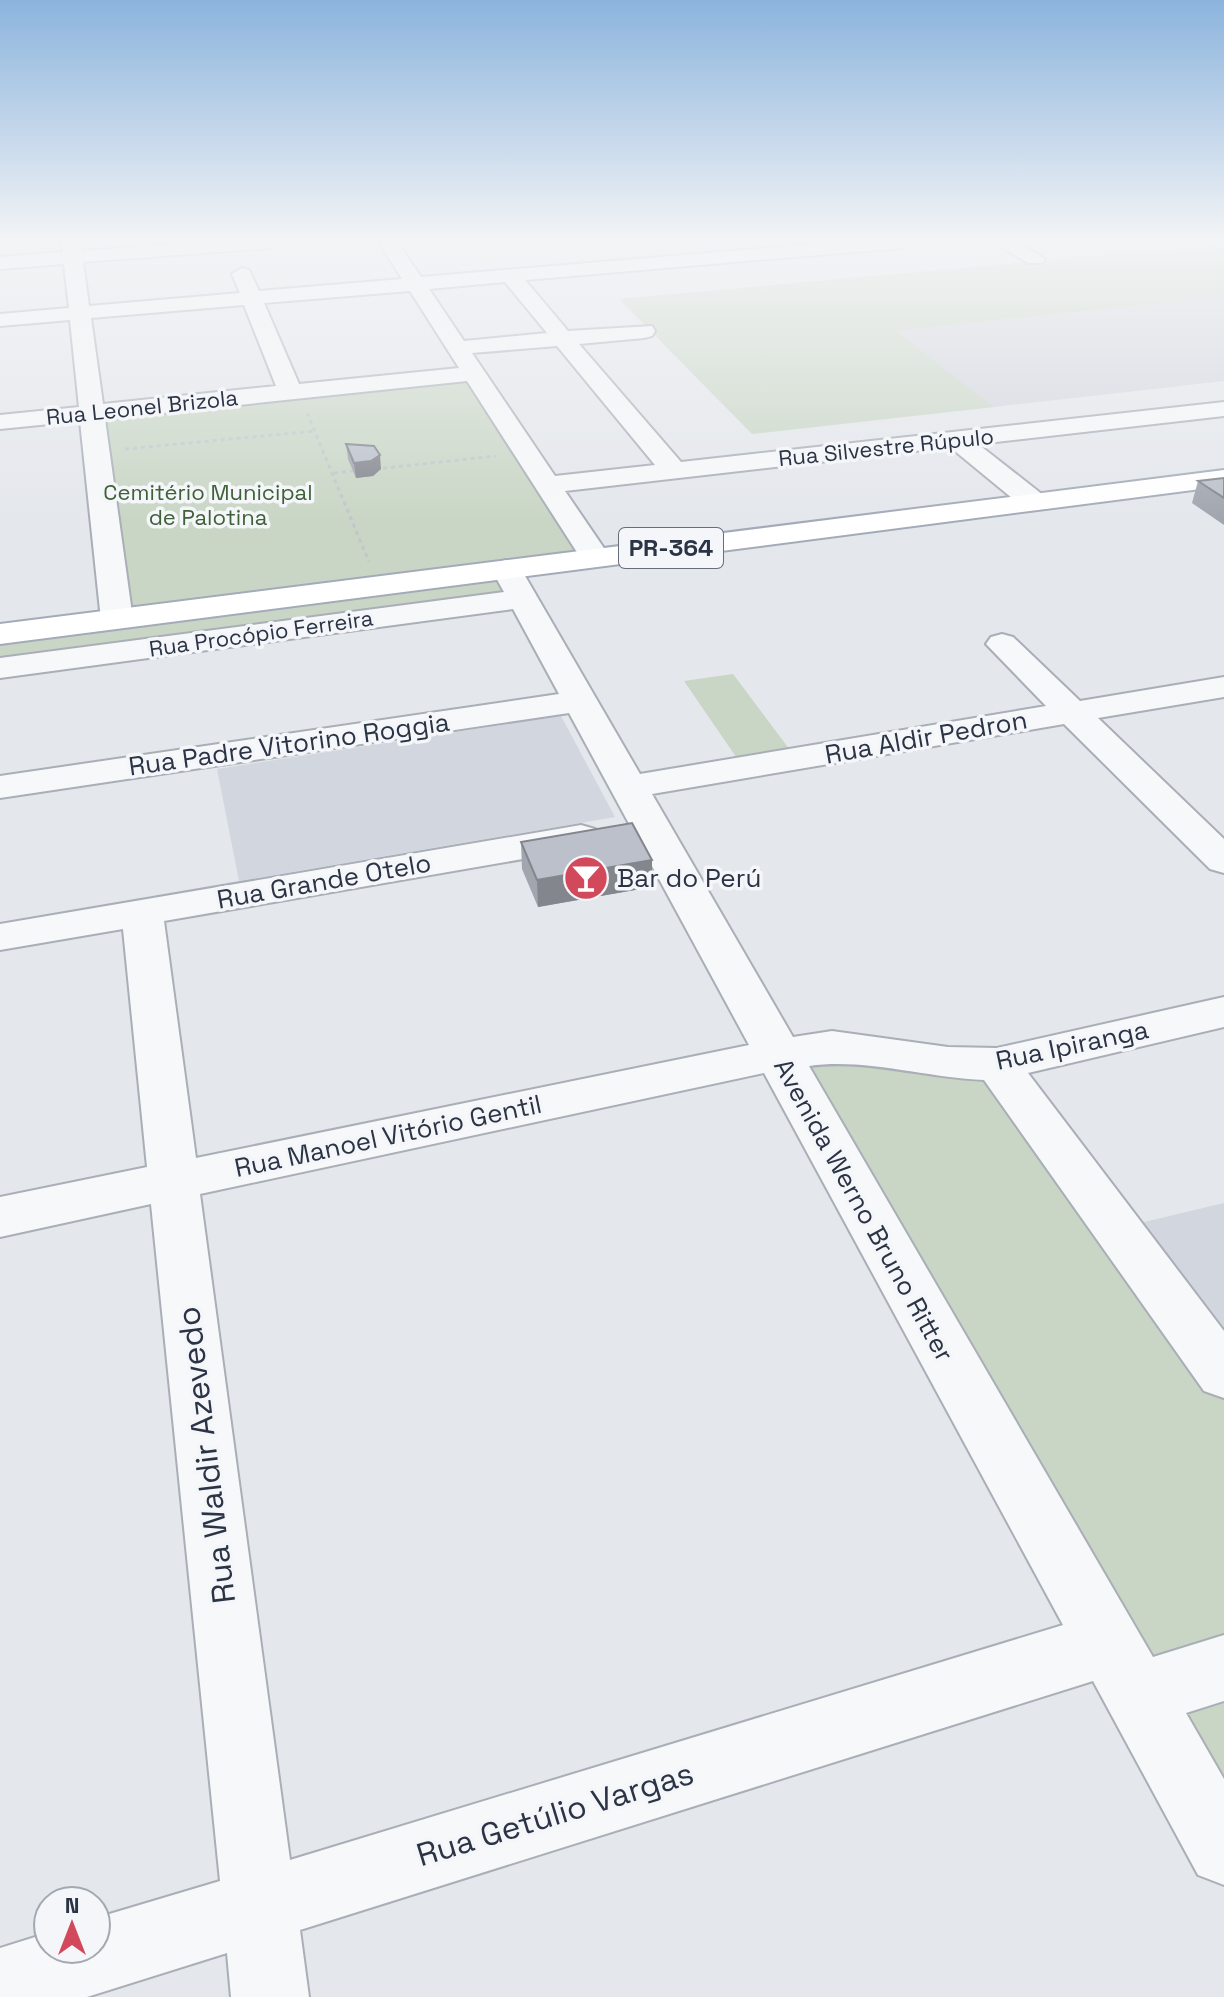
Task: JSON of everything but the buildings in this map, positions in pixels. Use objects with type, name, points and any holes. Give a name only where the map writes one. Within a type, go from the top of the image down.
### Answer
[{"type":"main road","name":"PR-364","points":[[0,634],[117,620],[514,584],[595,557],[1033,501],[1220,481]]},
{"type":"street","points":[[81,335],[117,620]]},
{"type":"street","points":[[269,335],[298,400]]},
{"type":"street","points":[[450,335],[595,557]]},
{"type":"street","points":[[559,335],[674,471]]},
{"type":"street","points":[[459,348],[601,335]]},
{"type":"street","name":"Rua Leonel Brizola","points":[[0,422],[90,412],[298,400],[475,373]]},
{"type":"street","name":"Rua Silvestre Rúpulo","points":[[549,485],[1224,409]]},
{"type":"street","points":[[955,439],[1033,501]]},
{"type":"street","name":"Rua Procópio Ferreira","points":[[0,668],[514,584]]},
{"type":"street","name":"Avenida Werno Bruno Ritter","points":[[514,584],[1224,1849]]},
{"type":"street","points":[[1002,644],[1224,861]]},
{"type":"street","name":"Rua Aldir Pedron","points":[[638,806],[1073,712],[1224,687]]},
{"type":"street","name":"Rua Padre Vitorino Roggia","points":[[0,787],[579,701]]},
{"type":"street","name":"Rua Grande Otelo","points":[[0,937],[142,912],[638,806]]},
{"type":"street","name":"Rua Waldir Azevedo","points":[[142,912],[270,1997]]},
{"type":"street","name":"Rua Ipiranga","points":[[776,1055],[832,1047],[948,1063],[997,1064],[1224,1012]]},
{"type":"street","name":"Rua Manoel Vitório Gentil","points":[[0,1217],[776,1055]]},
{"type":"street","points":[[997,1064],[1224,1374]]},
{"type":"street","name":"Rua Getúlio Vargas","points":[[0,1986],[259,1905],[1125,1669],[1224,1668]]},
{"type":"path","points":[[298,400],[316,431],[372,570]]},
{"type":"path","points":[[123,449],[316,431]]},
{"type":"path","points":[[334,473],[527,452]]},
{"type":"shaded area","points":[[900,335],[1224,335],[1224,381],[994,407]]},
{"type":"shaded area","points":[[561,716],[615,817],[239,881],[217,769]]},
{"type":"shaded area","points":[[1224,1203],[1224,1374],[1119,1228]]},
{"type":"green space","points":[[655,335],[901,335],[994,407],[752,434]]},
{"type":"green space","name":"Cemitério Municipal de Palotina","points":[[475,373],[595,557],[506,569],[522,599],[0,668],[0,634],[117,620],[90,412]]},
{"type":"green space","points":[[733,674],[796,758],[743,767],[684,681]]},
{"type":"green space","points":[[776,1055],[997,1064],[1224,1374],[1224,1849]]},
{"type":"place","name":"Bar do Perú","points":[[586,878]]}]
